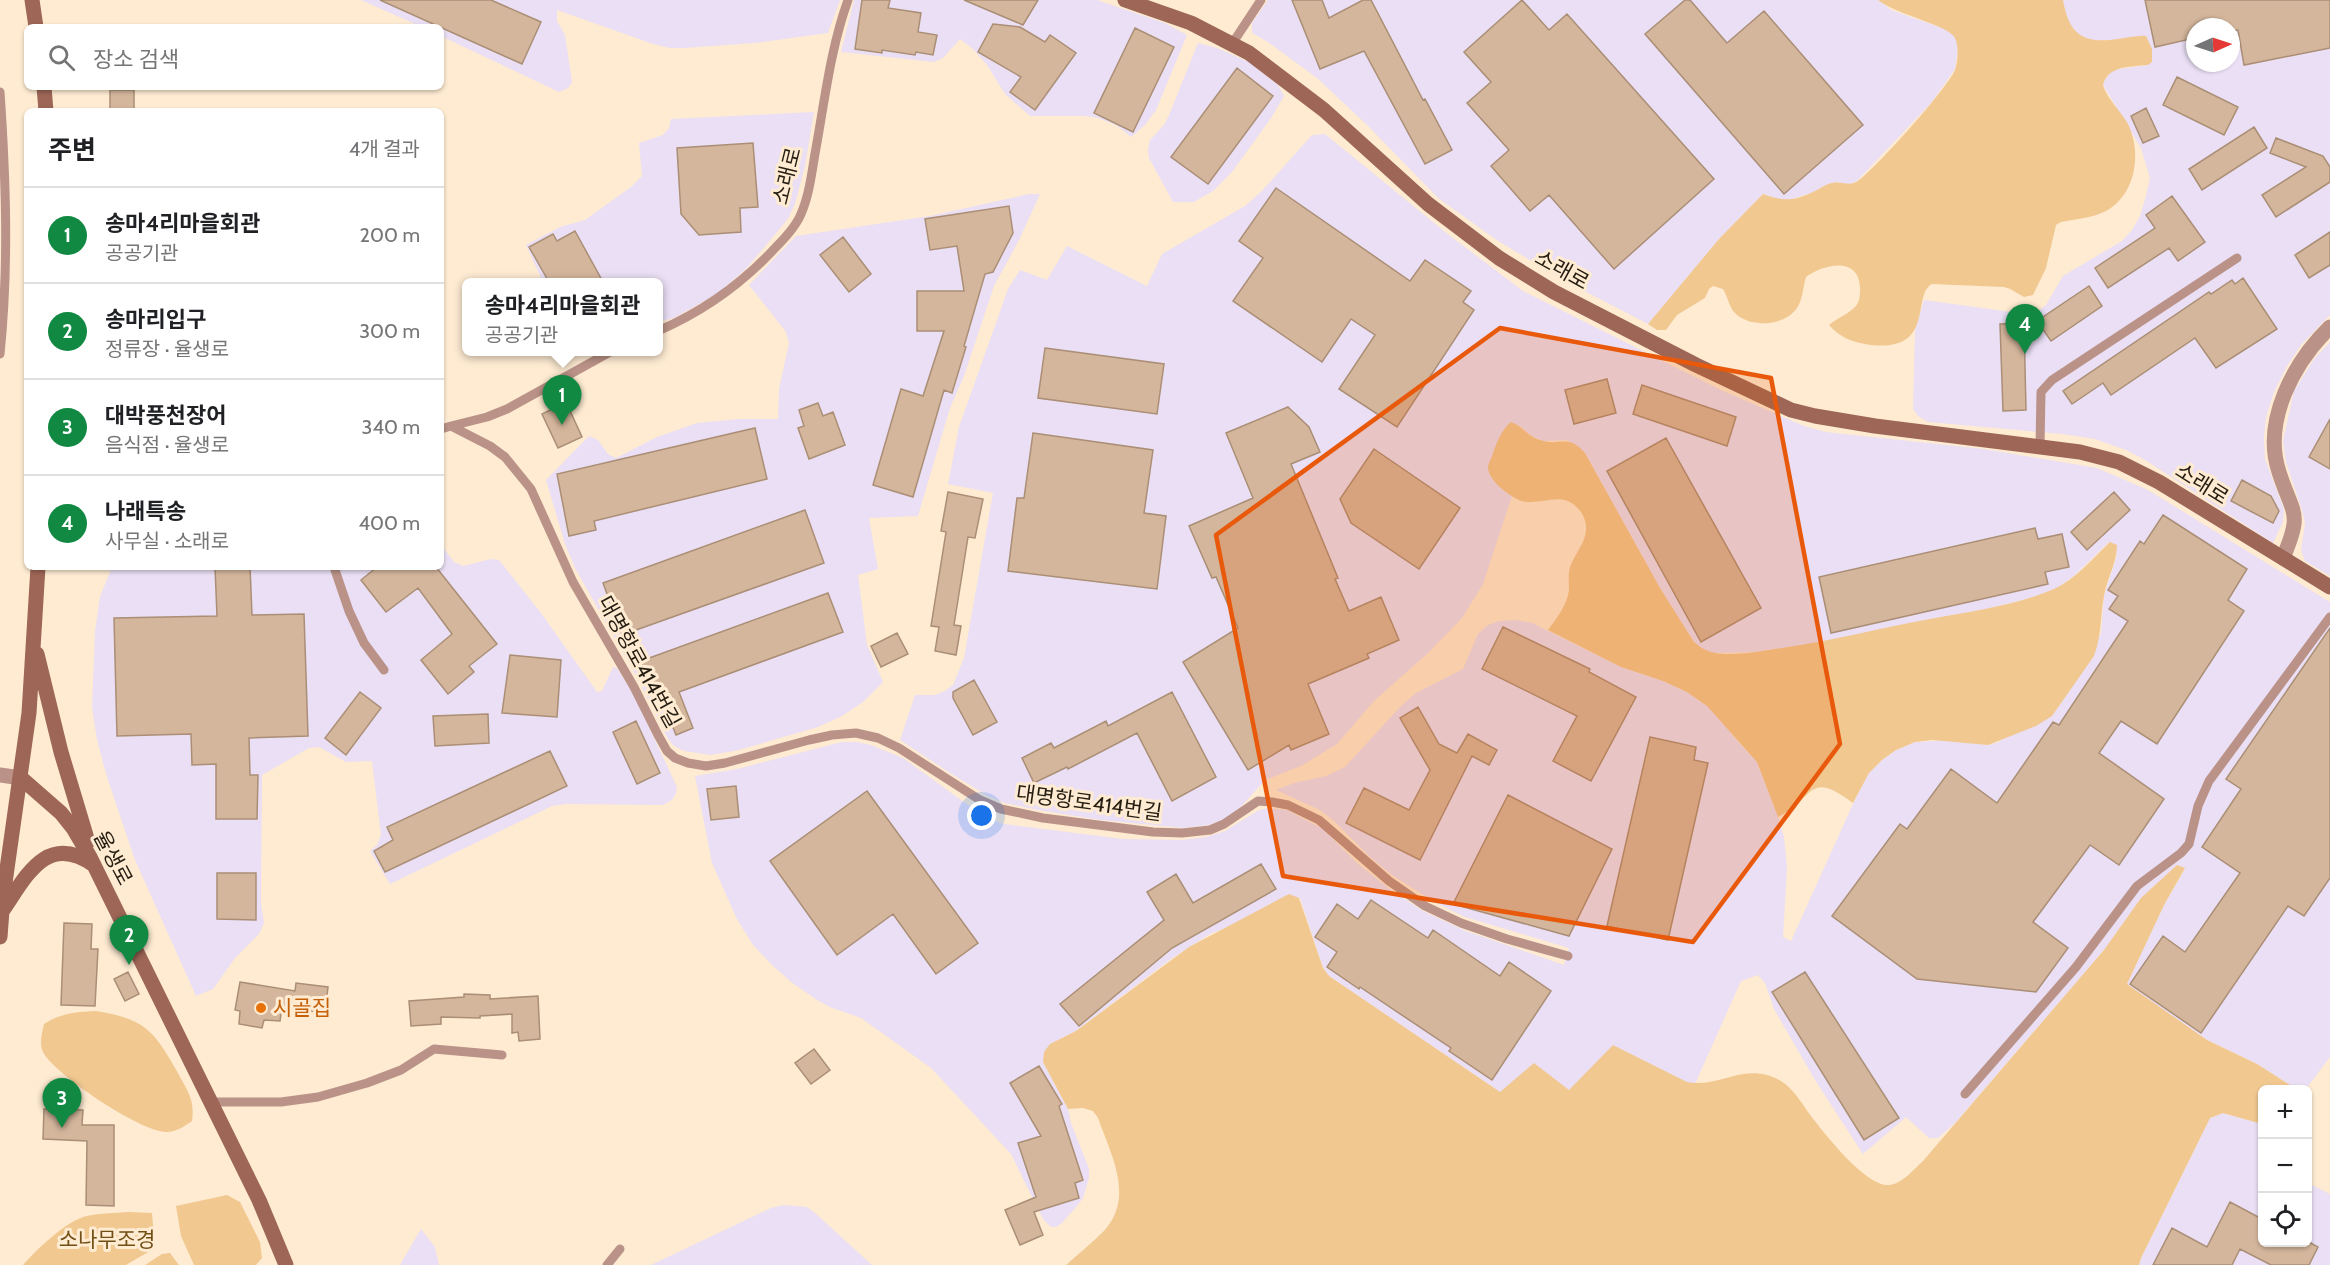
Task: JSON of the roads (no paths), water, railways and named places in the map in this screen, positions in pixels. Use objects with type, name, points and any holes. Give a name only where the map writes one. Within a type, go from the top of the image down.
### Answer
[{"type":"street","points":[[32,0],[36,24]]},
{"type":"street","name":"소래로","points":[[1125,0],[1191,22],[1250,53],[1324,110],[1428,204],[1499,258],[1554,292],[1696,365],[1791,410],[1815,416],[1875,426],[2080,452],[2119,462],[2158,482],[2330,587]]},
{"type":"street","points":[[44,90],[46,108]]},
{"type":"street","points":[[2283,558],[2295,531],[2295,513],[2278,471],[2277,425],[2283,395],[2300,364],[2330,327]]},
{"type":"street","points":[[0,936],[29,713],[38,570]]},
{"type":"street","points":[[34,639],[61,752],[94,865]]},
{"type":"street","points":[[0,775],[21,778]]},
{"type":"street","name":"율생로","points":[[21,778],[62,813],[94,865],[212,1102],[259,1200],[286,1265]]},
{"type":"street","points":[[2,912],[29,873],[48,855],[81,856],[94,865]]},
{"type":"lane","name":"소래로","points":[[663,329],[697,312],[731,291],[767,257],[800,216],[809,190],[832,62],[848,0]]},
{"type":"lane","points":[[1232,44],[1261,0]]},
{"type":"lane","points":[[0,92],[7,184],[4,318],[0,354]]},
{"type":"lane","points":[[2040,446],[2041,392],[2052,380],[2237,258]]},
{"type":"lane","points":[[444,428],[487,417],[507,409],[601,356]]},
{"type":"lane","name":"대명항로414번길","points":[[452,426],[490,446],[505,457],[531,489],[573,582],[634,687],[667,751],[675,758],[706,766],[809,740],[856,733],[878,738],[898,748],[980,800],[1001,809],[1043,818],[1153,832],[1182,833],[1210,830],[1224,824],[1258,801],[1288,805],[1319,820],[1359,857],[1425,906],[1461,923],[1568,956]]},
{"type":"lane","points":[[335,570],[349,611],[364,643],[384,670]]},
{"type":"lane","points":[[1965,1094],[2076,967],[2137,886],[2181,853],[2189,844],[2198,806],[2209,781],[2330,617]]},
{"type":"lane","points":[[212,1102],[281,1102],[318,1097],[367,1083],[400,1070],[435,1049],[502,1055]]},
{"type":"lane","points":[[607,1265],[620,1249]]},
{"type":"place","name":"나래특송","points":[[2025,354]]},
{"type":"place","name":"송마4리마을회관","points":[[562,425]]},
{"type":"place","name":"송마리입구","points":[[129,965]]},
{"type":"place","name":"시골집","points":[[261,1008]]},
{"type":"place","name":"대박풍천장어","points":[[62,1128]]},
{"type":"park label","name":"소나무조경","points":[[107,1240]]}]
